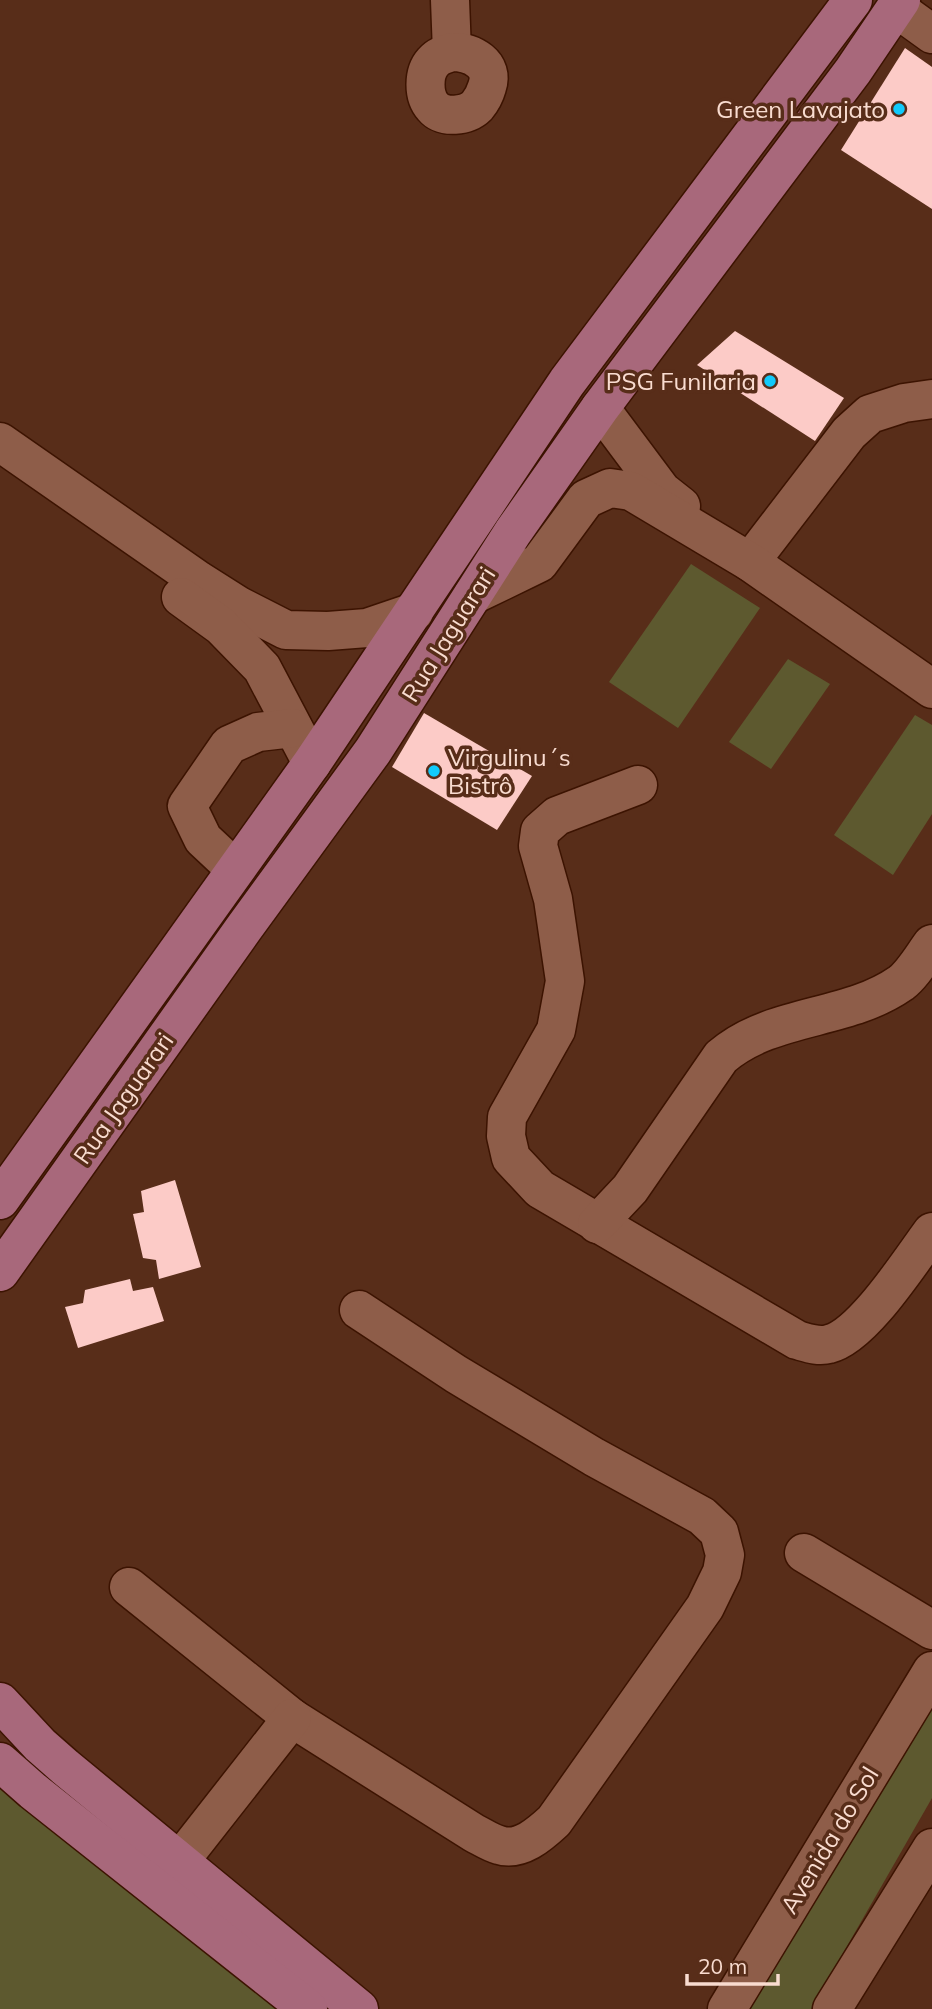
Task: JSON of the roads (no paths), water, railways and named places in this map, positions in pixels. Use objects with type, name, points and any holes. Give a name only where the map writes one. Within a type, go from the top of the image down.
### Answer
[{"type":"main road","name":"Rua Jaguarari","points":[[0,1200],[312,762],[567,382],[853,0]]},
{"type":"main road","name":"Rua Jaguarari","points":[[0,1272],[373,751],[513,532],[600,408],[853,71],[899,4]]},
{"type":"main road","points":[[0,1702],[40,1745],[359,2009]]},
{"type":"main road","points":[[0,1762],[43,1800],[308,2009]]},
{"type":"street","points":[[450,0],[452,52]]},
{"type":"street","points":[[899,4],[931,34]]},
{"type":"street","points":[[750,562],[849,433],[870,414],[904,403],[932,399]]},
{"type":"street","points":[[600,408],[658,497],[932,689]]},
{"type":"street","points":[[0,442],[198,580],[239,606],[286,630],[367,628],[414,612]]},
{"type":"street","points":[[0,473],[221,626],[261,668],[312,762]]},
{"type":"street","points":[[473,595],[539,563],[586,499],[610,488],[658,497]]},
{"type":"street","points":[[261,668],[286,630]]},
{"type":"street","points":[[235,869],[202,838],[187,806],[229,745],[258,732],[293,728]]},
{"type":"street","points":[[638,785],[557,816],[540,831],[538,846],[553,899],[565,981],[556,1030],[507,1117],[506,1136],[511,1158],[540,1189],[797,1340],[813,1345],[828,1345],[853,1332],[932,1232]]},
{"type":"street","points":[[597,1224],[630,1188],[721,1057],[737,1043],[758,1032],[867,1001],[903,982],[932,944]]},
{"type":"street","points":[[129,1587],[292,1718],[474,1833],[500,1846],[524,1843],[554,1821],[705,1607],[725,1562],[719,1532],[702,1516],[582,1450],[456,1374],[359,1310]]},
{"type":"street","points":[[804,1553],[932,1630]]},
{"type":"street","name":"Avenida do Sol","points":[[727,2009],[932,1671]]},
{"type":"street","points":[[179,1862],[292,1718]]},
{"type":"street","points":[[832,2009],[932,1848]]},
{"type":"place","name":"Green Lavajato","points":[[899,109]]},
{"type":"place","name":"PSG Funilaria","points":[[770,381]]},
{"type":"place","name":"Virgulinu´s Bistrô","points":[[434,771]]}]
